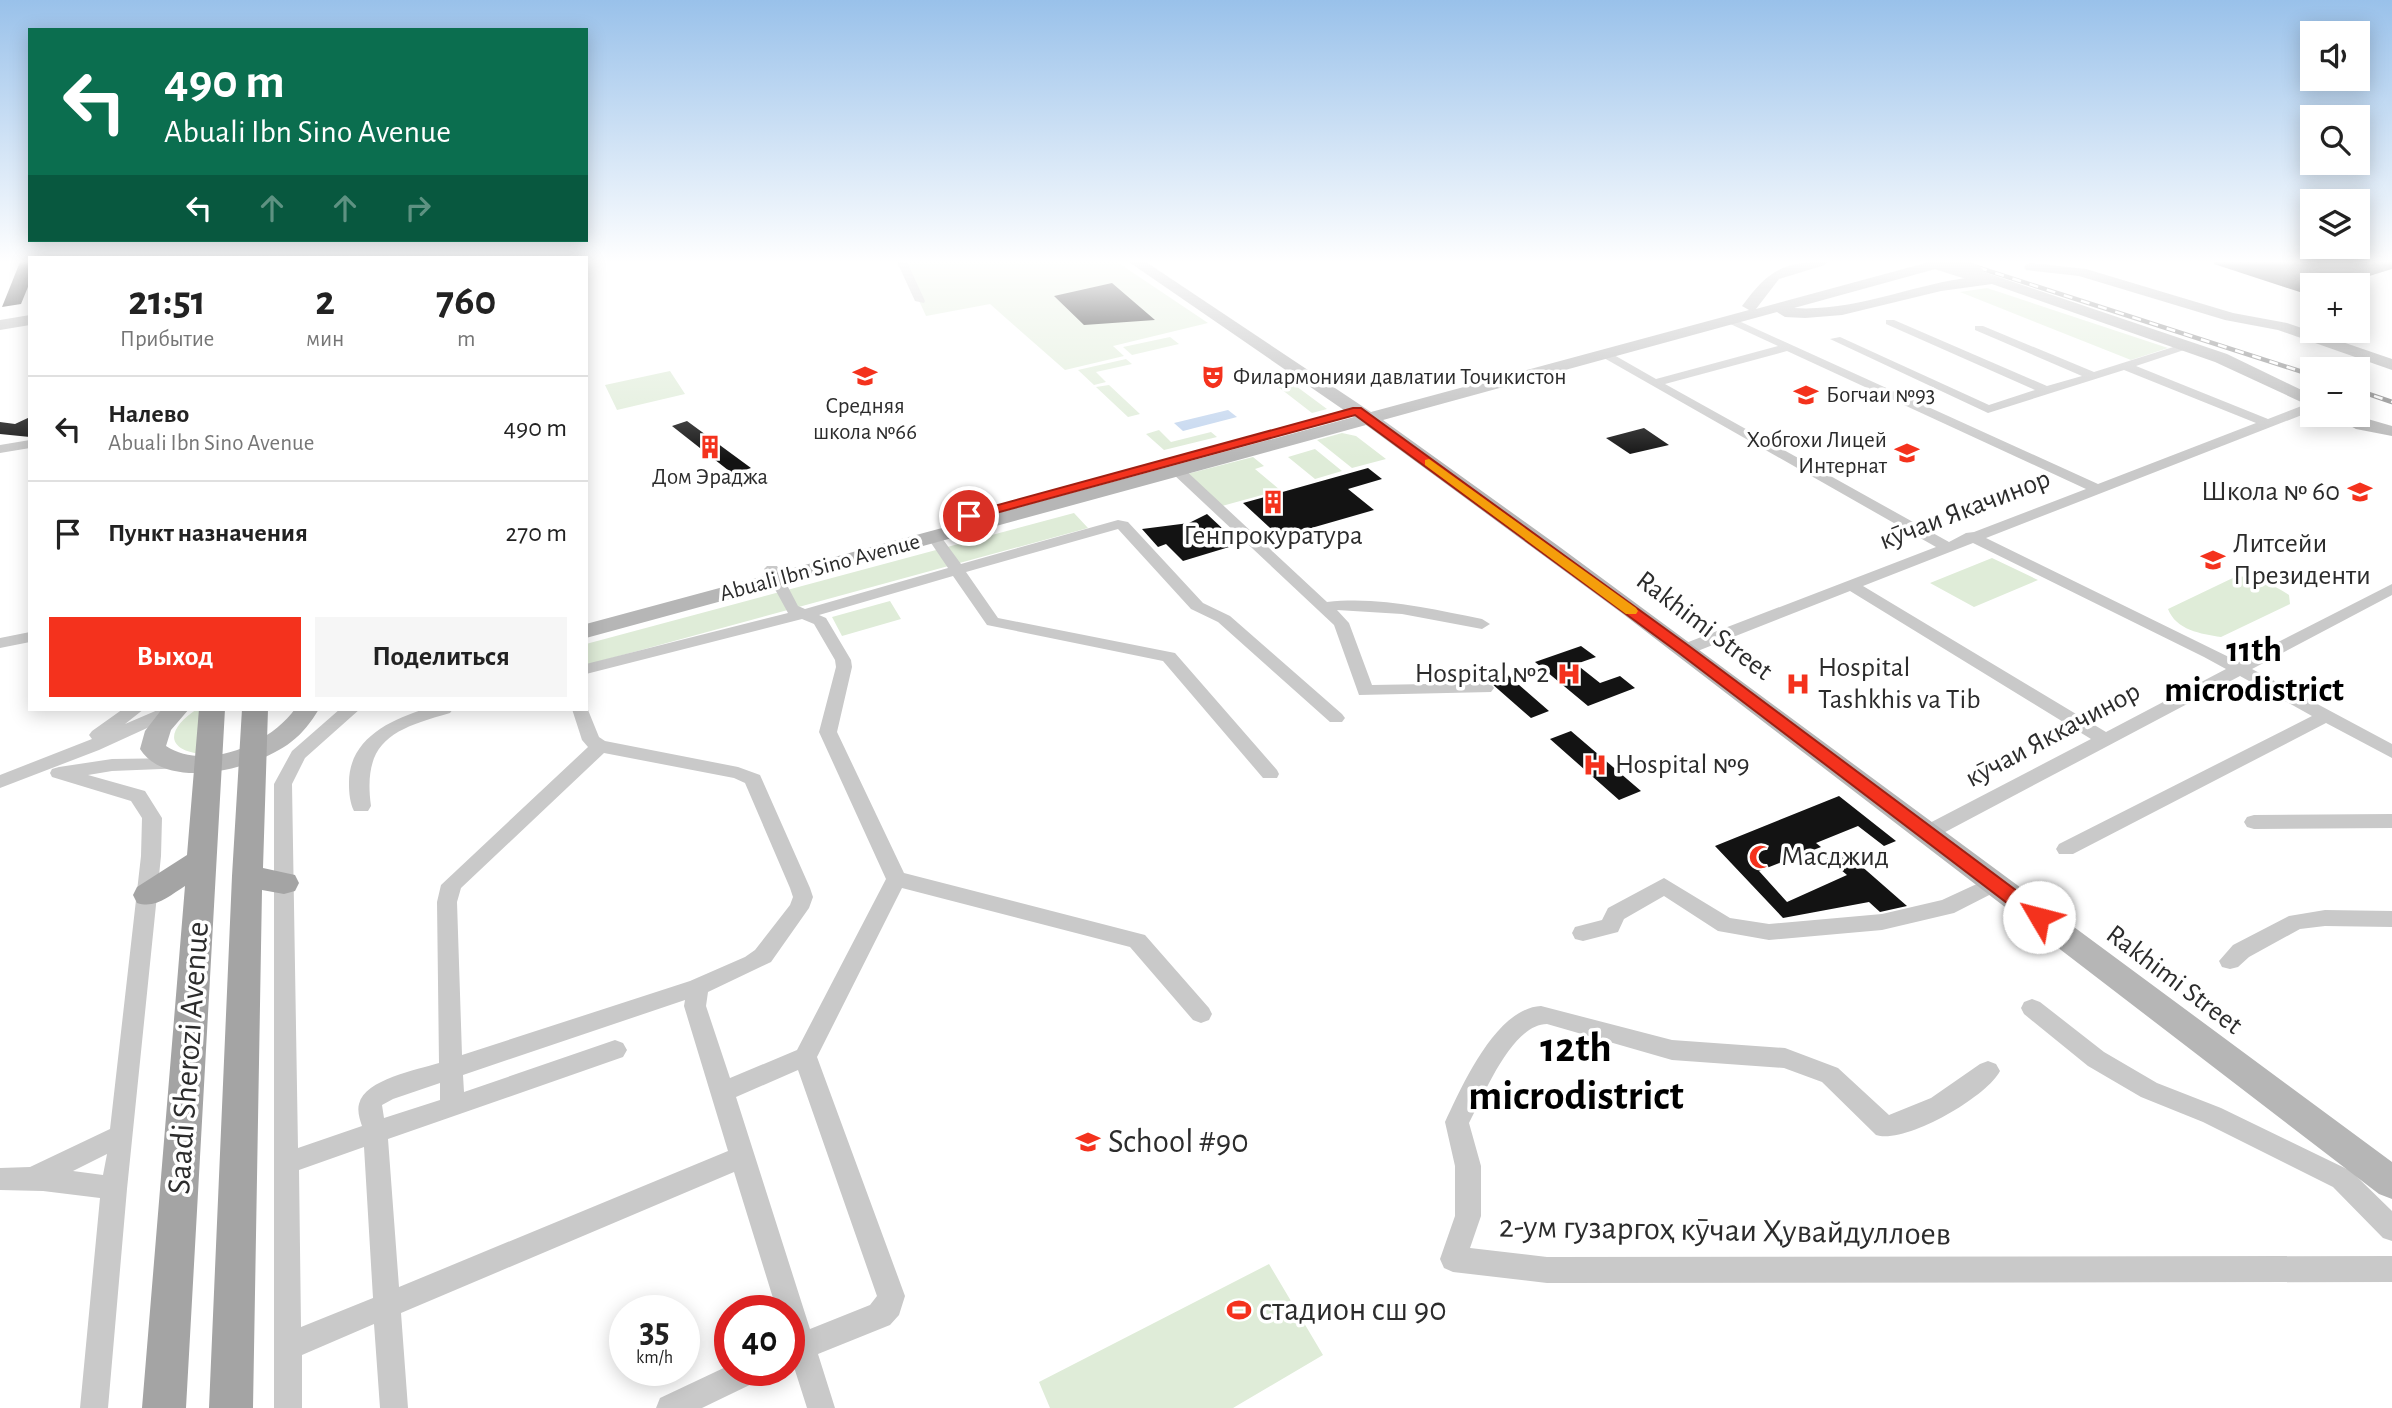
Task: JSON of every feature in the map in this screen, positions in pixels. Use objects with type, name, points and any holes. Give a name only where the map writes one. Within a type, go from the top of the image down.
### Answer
[{"type":"main road","name":"Rakhimi Street","points":[[1240,328],[1684,650],[2392,1183]]},
{"type":"main road","name":"Abuali Ibn Sino Avenue","points":[[588,630],[774,574],[1686,328]]},
{"type":"main road","name":"Abuali Ibn Sino Avenue","points":[[588,619],[934,537],[1178,470],[1362,414],[1701,328]]},
{"type":"main road","points":[[2147,328],[2250,370],[2300,397]]},
{"type":"main road","points":[[2286,328],[2392,365]]},
{"type":"main road","points":[[2369,427],[2392,434]]},
{"type":"main road","points":[[173,711],[163,720],[154,735],[153,749],[162,759],[195,764],[255,752],[292,729],[312,711]]},
{"type":"main road","name":"Saadi Sherozi Avenue","points":[[163,1408],[203,860],[195,764],[211,711]]},
{"type":"main road","name":"Saadi Sherozi Avenue","points":[[231,1408],[265,880],[255,752],[256,711]]},
{"type":"main road","points":[[148,895],[203,860]]},
{"type":"street","points":[[1747,328],[2095,488]]},
{"type":"street","points":[[1903,328],[2047,391]]},
{"type":"street","points":[[1979,328],[2093,376]]},
{"type":"street","points":[[1836,340],[1988,409],[2186,346]]},
{"type":"street","points":[[1656,383],[1788,347]]},
{"type":"street","points":[[1604,354],[1945,546]]},
{"type":"street","points":[[2125,366],[2267,423]]},
{"type":"street","name":"кӯчаи Якачинор","points":[[1684,650],[2300,409]]},
{"type":"street","points":[[0,449],[28,444]]},
{"type":"street","points":[[1178,470],[1341,623],[1365,691],[1485,688]]},
{"type":"street","points":[[588,669],[803,614],[1118,524],[1124,525],[1197,606],[1224,620],[1336,718]]},
{"type":"street","points":[[1971,536],[2239,669],[2392,752]]},
{"type":"street","points":[[934,537],[993,622],[1169,657],[1270,774]]},
{"type":"street","points":[[774,574],[792,609],[820,621],[843,660],[844,667],[828,732],[896,879]]},
{"type":"street","points":[[1849,584],[2106,740]]},
{"type":"street","name":"кӯчаи Яккачинор","points":[[1927,833],[2392,589]]},
{"type":"street","points":[[1323,607],[1337,604],[1366,607],[1482,624]]},
{"type":"street","points":[[0,643],[28,637]]},
{"type":"street","points":[[61,766],[132,711]]},
{"type":"street","points":[[7,780],[61,766],[171,711]]},
{"type":"street","points":[[288,1408],[286,1163],[265,880],[283,784],[298,755],[349,711]]},
{"type":"street","points":[[361,806],[359,774],[368,749],[384,732],[403,720],[437,711]]},
{"type":"street","points":[[394,1408],[375,1133],[370,1106],[374,1098],[385,1091],[452,1071],[698,987],[753,963],[763,956],[799,908],[803,897],[753,779],[747,775],[600,746],[591,740],[582,711]]},
{"type":"street","points":[[2066,849],[2326,716]]},
{"type":"street","points":[[452,1106],[447,902],[451,885],[600,746]]},
{"type":"street","points":[[61,766],[195,764]]},
{"type":"street","points":[[61,766],[138,796],[152,818],[148,895],[114,1189],[93,1408]]},
{"type":"street","points":[[2253,822],[2392,821]]},
{"type":"street","points":[[896,879],[1137,941],[1201,1014]]},
{"type":"street","points":[[723,1092],[805,1058],[896,879]]},
{"type":"street","points":[[1583,933],[1611,926],[1615,914],[1664,886],[1726,925],[1769,932],[1882,922],[1947,907],[1994,884]]},
{"type":"street","points":[[2230,961],[2241,951],[2296,922],[2325,918],[2392,919]]},
{"type":"street","points":[[698,987],[695,1006],[723,1092],[781,1295]]},
{"type":"street","points":[[2032,1008],[2096,1059],[2149,1090],[2223,1120],[2342,1179],[2392,1229]]},
{"type":"street","name":"2-ум гузаргоҳ кӯчаи Ҳувайдуллоев","points":[[1988,1071],[1959,1096],[1909,1121],[1885,1127],[1830,1075],[1785,1058],[1672,1050],[1547,1015],[1530,1016],[1514,1027],[1493,1056],[1458,1122],[1468,1166],[1468,1216],[1453,1259],[1547,1270],[2392,1269]]},
{"type":"street","points":[[286,1163],[615,1051]]},
{"type":"street","points":[[805,1058],[891,1296],[888,1306],[880,1315],[805,1345]]},
{"type":"street","points":[[34,1177],[122,1135]]},
{"type":"street","points":[[287,1347],[742,1157]]},
{"type":"street","points":[[0,1179],[34,1177],[76,1181],[114,1189]]},
{"type":"street","points":[[805,1370],[821,1408]]},
{"type":"street","points":[[670,1408],[716,1386]]},
{"type":"green space","points":[[1017,328],[1189,328],[1113,346],[1124,356],[1065,370]]},
{"type":"green space","points":[[2050,328],[2107,328],[2168,348],[2131,360]]},
{"type":"green space","points":[[1170,337],[1179,344],[1132,355],[1123,347]]},
{"type":"green space","points":[[1126,359],[1132,364],[1096,372],[1106,382],[1094,385],[1078,370]]},
{"type":"green space","points":[[670,371],[685,394],[617,410],[605,385]]},
{"type":"green space","points":[[1277,372],[1327,409],[1312,413],[1263,375]]},
{"type":"green space","points":[[1109,385],[1140,414],[1128,417],[1096,387]]},
{"type":"green space","points":[[1159,430],[1171,442],[1211,432],[1217,437],[1164,450],[1146,434]]},
{"type":"green space","points":[[1342,433],[1356,436],[1386,459],[1352,468],[1317,440]]},
{"type":"green space","points":[[1315,449],[1342,471],[1315,479],[1288,457]]},
{"type":"green space","points":[[1253,457],[1264,466],[1255,469],[1280,490],[1222,506],[1187,474]]},
{"type":"green space","points":[[1074,513],[1088,528],[588,664],[588,643]]},
{"type":"green space","points":[[1992,558],[2038,580],[1974,607],[1930,583]]},
{"type":"green space","points":[[2237,576],[2258,580],[2277,588],[2289,595],[2290,604],[2221,637],[2190,630],[2177,622],[2168,609]]},
{"type":"green space","points":[[890,601],[901,619],[842,636],[832,617]]},
{"type":"green space","points":[[194,711],[203,711],[200,754],[179,747],[175,742],[176,729]]},
{"type":"green space","name":"стадион сш 90","points":[[1269,1264],[1323,1355],[1233,1408],[1050,1408],[1039,1382]]},
{"type":"water","points":[[1228,410],[1237,417],[1183,431],[1174,423]]},
{"type":"building","points":[[28,418],[28,437],[0,434],[0,422],[15,424]]},
{"type":"building","name":"Дом Эраджа","points":[[687,421],[751,468],[733,474],[672,426]]},
{"type":"building","points":[[1644,428],[1669,445],[1630,454],[1606,438]]},
{"type":"building","name":"Генпрокуратура","points":[[1368,468],[1382,479],[1348,489],[1374,510],[1280,537],[1243,503]]},
{"type":"building","points":[[1207,514],[1239,544],[1183,561],[1166,544],[1158,547],[1142,529],[1189,523]]},
{"type":"building","name":"Hospital №2","points":[[1581,646],[1596,657],[1576,664],[1600,683],[1620,676],[1635,688],[1588,706],[1535,662]]},
{"type":"building","points":[[1502,670],[1549,711],[1531,718],[1483,676]]},
{"type":"building","name":"Hospital №9","points":[[1571,731],[1641,791],[1619,800],[1550,739]]},
{"type":"building","name":"Масджид","points":[[1839,796],[1896,841],[1884,846],[1858,826],[1816,843],[1821,847],[1759,871],[1787,902],[1847,875],[1827,858],[1851,857],[1907,906],[1880,912],[1869,902],[1783,918],[1715,846]]},
{"type":"railway","points":[[2165,328],[2300,371]]},
{"type":"railway","points":[[2370,394],[2392,402]]},
{"type":"slow traffic","points":[[1429,462],[1631,611]]},
{"type":"place","name":"Средняя школа №66","points":[[865,376]]},
{"type":"place","name":"Филармонияи давлатии Точикистон","points":[[1213,377]]},
{"type":"place","name":"Богчаи №93","points":[[1806,395]]},
{"type":"place","name":"Дом Эраджа","points":[[710,447]]},
{"type":"place","name":"Хобгохи Лицей Интернат","points":[[1907,453]]},
{"type":"place","name":"Школа № 60","points":[[2360,492]]},
{"type":"place","name":"Генпрокуратура","points":[[1273,502]]},
{"type":"place","name":"Литсейи Президенти","points":[[2213,560]]},
{"type":"place","name":"Hospital №2","points":[[1569,674]]},
{"type":"place","name":"Hospital Tashkhis va Tib","points":[[1798,684]]},
{"type":"place","name":"Hospital №9","points":[[1595,765]]},
{"type":"place","name":"Масджид","points":[[1761,857]]},
{"type":"place","name":"School #90","points":[[1088,1142]]},
{"type":"place","name":"стадион сш 90","points":[[1239,1310]]},
{"type":"district","name":"11th microdistrict","points":[[2254,670]]},
{"type":"district","name":"12th microdistrict","points":[[1576,1072]]},
{"type":"route","points":[[969,516],[1357,411],[1684,650],[2039,917]]}]
